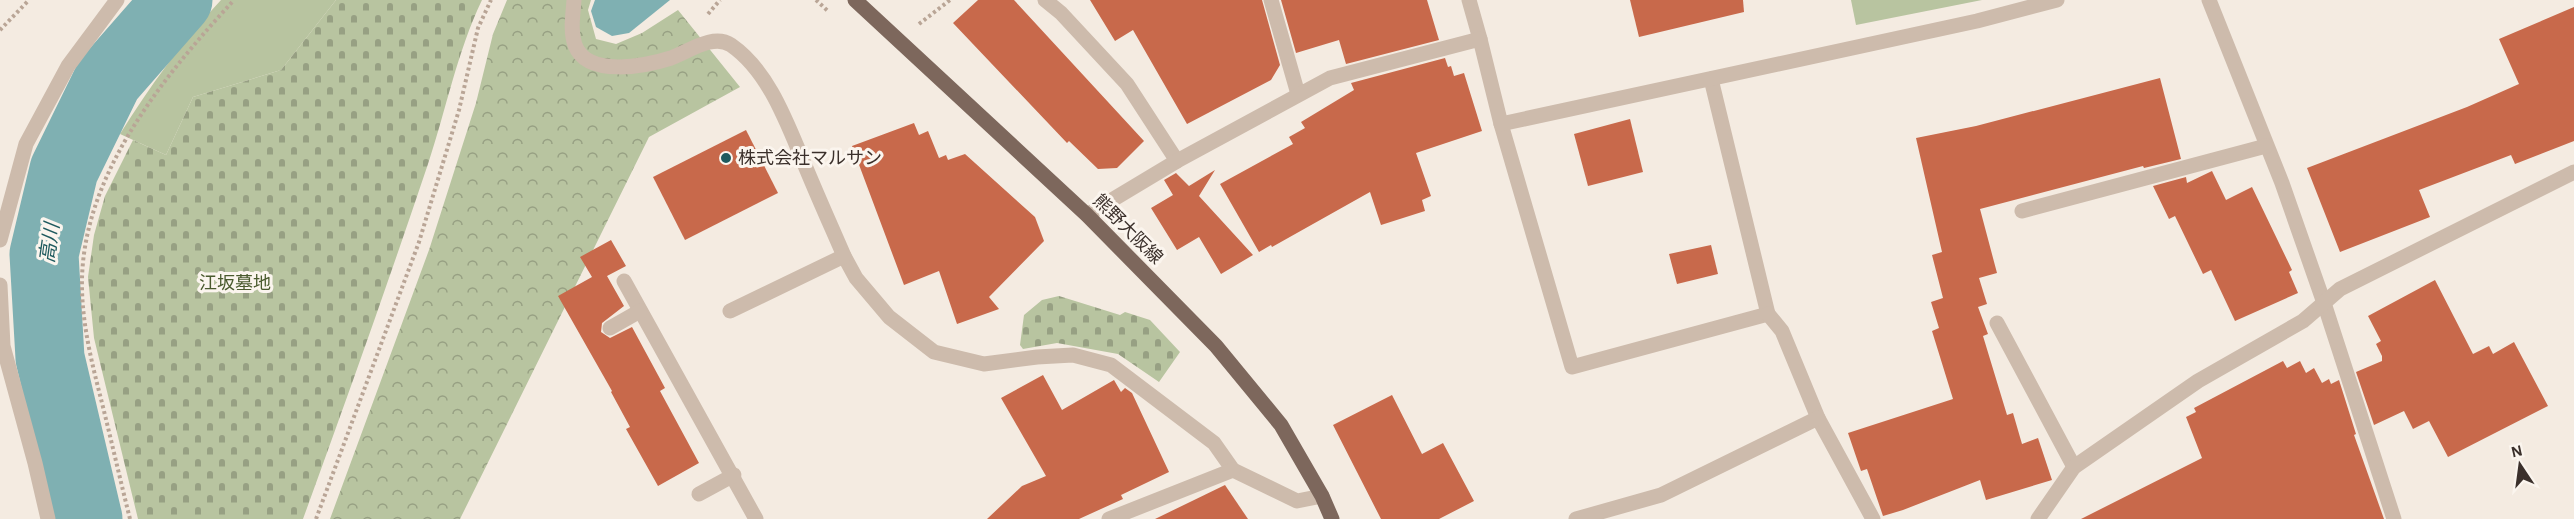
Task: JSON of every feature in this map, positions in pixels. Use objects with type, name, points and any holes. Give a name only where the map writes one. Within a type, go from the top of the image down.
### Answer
[{"type":"main road","name":"熊野大阪線","points":[[855,0],[1087,215],[1216,346],[1281,425],[1322,496],[1332,519]]},
{"type":"street","points":[[0,240],[26,144],[68,66],[117,0]]},
{"type":"street","points":[[574,0],[572,28],[576,48],[594,64],[616,68],[670,58],[709,42],[729,43],[751,63],[780,108],[844,256],[856,278],[889,317],[934,352],[984,364],[1073,355],[1111,365],[1214,442],[1233,470],[1297,501],[1322,496]]},
{"type":"street","points":[[1045,0],[1061,13],[1127,84],[1177,161]]},
{"type":"street","points":[[1271,0],[1298,94]]},
{"type":"street","points":[[1468,0],[1501,124],[1572,367],[1768,314]]},
{"type":"street","points":[[1501,124],[1977,21],[2057,0]]},
{"type":"street","points":[[2210,0],[2282,183],[2324,303],[2394,519]]},
{"type":"street","points":[[1087,215],[1177,161],[1330,78],[1480,39]]},
{"type":"street","points":[[1711,79],[1768,314],[1782,331],[1818,418],[1873,519]]},
{"type":"street","points":[[2022,211],[2266,146]]},
{"type":"street","points":[[2038,519],[2074,467],[2198,381],[2303,321],[2340,289],[2574,172]]},
{"type":"street","points":[[730,312],[844,256]]},
{"type":"street","points":[[624,281],[734,475],[756,519]]},
{"type":"street","points":[[0,285],[3,346],[48,519]]},
{"type":"street","points":[[610,328],[640,311]]},
{"type":"street","points":[[1997,323],[2074,467]]},
{"type":"street","points":[[1576,519],[1661,495],[1818,418]]},
{"type":"street","points":[[1109,519],[1233,470]]},
{"type":"street","points":[[699,494],[734,475]]},
{"type":"path","points":[[0,30],[29,0]]},
{"type":"path","points":[[130,519],[87,340],[82,278],[89,233],[100,194],[155,92],[234,0]]},
{"type":"path","points":[[316,519],[419,242],[459,110],[478,28],[491,0]]},
{"type":"path","points":[[816,0],[833,16]]},
{"type":"path","points":[[918,25],[950,0]]},
{"type":"green space","points":[[221,0],[336,0],[281,70],[193,97],[166,155],[120,134],[167,65]]},
{"type":"green space","name":"江坂墓地","points":[[336,0],[482,0],[459,61],[398,253],[303,519],[138,519],[94,338],[88,277],[94,235],[105,196],[133,140],[166,155],[193,97],[281,70]]},
{"type":"green space","points":[[507,0],[591,0],[588,10],[596,39],[616,44],[642,33],[678,10],[740,87],[649,137],[460,519],[330,519],[429,250],[476,103],[493,34]]},
{"type":"green space","points":[[1851,0],[1982,0],[1856,25]]},
{"type":"green space","points":[[1059,296],[1120,315],[1125,312],[1150,320],[1180,352],[1159,382],[1118,354],[1057,343],[1023,349],[1020,345],[1024,315],[1042,300]]},
{"type":"water","points":[[595,0],[670,0],[629,33],[612,36],[596,27],[591,11]]},
{"type":"building","points":[[978,0],[1014,0],[1144,141],[1117,168],[1098,169],[1069,141],[1067,143],[953,23]]},
{"type":"building","points":[[1090,0],[1262,0],[1280,65],[1271,80],[1187,124],[1133,30],[1115,41]]},
{"type":"building","points":[[1281,0],[1427,0],[1439,40],[1346,64],[1339,40],[1296,53]]},
{"type":"building","points":[[1630,0],[1743,0],[1744,12],[1639,37]]},
{"type":"building","points":[[2574,7],[2574,141],[2515,164],[2511,155],[2419,190],[2430,217],[2340,252],[2307,168],[2467,107],[2519,84],[2499,39]]},
{"type":"building","points":[[1445,58],[1454,76],[1464,73],[1482,131],[1416,153],[1431,196],[1422,200],[1425,211],[1381,225],[1370,192],[1259,252],[1220,184],[1293,144],[1289,137],[1305,128],[1301,122],[1354,90],[1351,83]]},
{"type":"building","points":[[2160,78],[2181,159],[2144,168],[2143,166],[1980,209],[1997,273],[1979,278],[1987,304],[1978,307],[1988,334],[1983,336],[2007,415],[2013,413],[2022,444],[2038,438],[2052,480],[1986,500],[1980,480],[1883,516],[1867,469],[1861,471],[1848,433],[1953,399],[1932,331],[1939,328],[1931,302],[1943,298],[1932,255],[1942,252],[1916,138],[1976,126]]},
{"type":"building","points":[[1630,119],[1643,172],[1588,186],[1574,134]]},
{"type":"building","points":[[914,123],[919,135],[928,131],[939,158],[946,155],[948,160],[965,154],[1035,217],[1044,241],[989,297],[999,309],[957,324],[939,271],[904,285],[852,146]]},
{"type":"building","name":"株式会社マルサン","points":[[746,130],[778,193],[685,240],[653,177]]},
{"type":"building","points":[[1215,170],[1199,196],[1253,255],[1221,274],[1199,237],[1177,250],[1151,208],[1173,195],[1164,180],[1176,173],[1189,186]]},
{"type":"building","points":[[2212,171],[2226,200],[2252,187],[2292,270],[2289,272],[2298,293],[2235,321],[2211,270],[2203,274],[2175,216],[2169,219],[2153,186],[2186,177],[2187,183]]},
{"type":"building","points":[[611,240],[626,266],[607,276],[624,306],[602,323],[601,332],[610,338],[632,327],[665,388],[660,391],[699,463],[658,486],[626,429],[630,427],[612,391],[558,296],[592,277],[580,257]]},
{"type":"building","points":[[1711,245],[1718,274],[1677,284],[1669,254]]},
{"type":"building","points":[[2435,280],[2473,354],[2489,346],[2493,354],[2514,342],[2548,406],[2448,457],[2429,421],[2413,429],[2404,411],[2374,425],[2356,372],[2382,361],[2376,344],[2381,341],[2368,316]]},
{"type":"building","points":[[2283,361],[2287,368],[2300,361],[2306,373],[2314,368],[2322,383],[2329,379],[2331,384],[2339,380],[2356,434],[2354,435],[2384,519],[2081,519],[2202,458],[2186,417],[2196,412],[2194,408]]},
{"type":"building","points":[[1043,375],[1062,410],[1114,380],[1121,392],[1125,388],[1132,393],[1169,472],[1121,495],[1123,499],[1079,519],[987,519],[1022,486],[1046,476],[1001,398]]},
{"type":"building","points":[[1392,395],[1422,454],[1443,443],[1474,501],[1439,519],[1381,519],[1333,425]]},
{"type":"building","points":[[1225,485],[1248,519],[1155,519]]},
{"type":"waterway","name":"高川","points":[[88,519],[50,358],[44,254],[64,170],[108,80],[178,0]]},
{"type":"place","name":"株式会社マルサン","points":[[726,158]]}]
